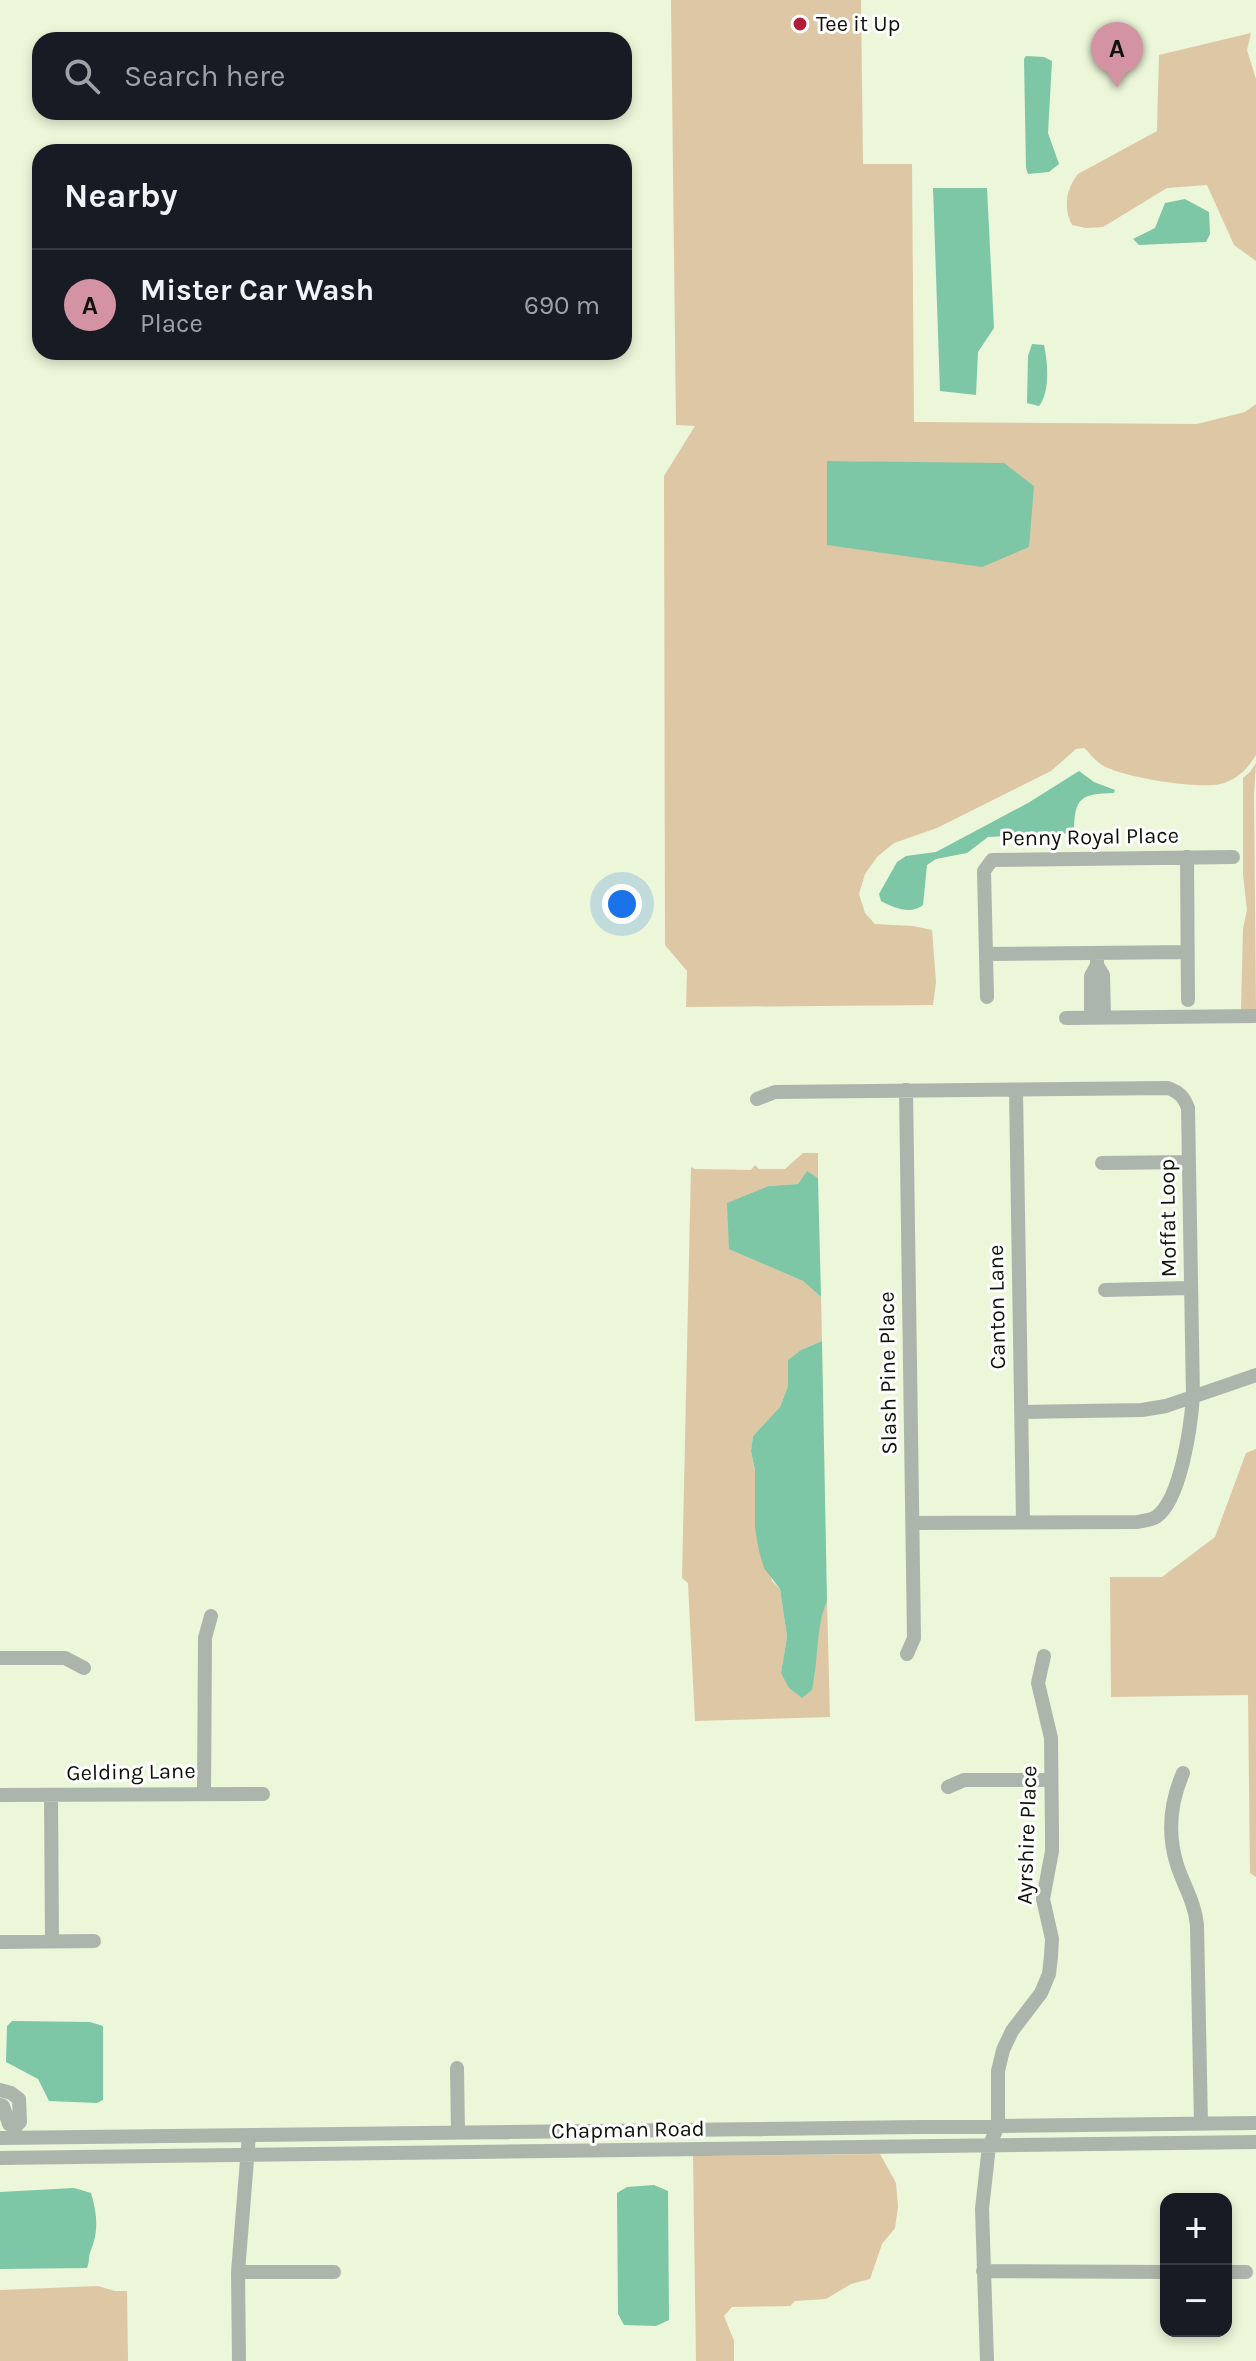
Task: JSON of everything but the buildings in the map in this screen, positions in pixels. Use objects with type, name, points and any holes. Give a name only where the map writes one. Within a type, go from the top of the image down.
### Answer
[{"type":"street","points":[[1187,857],[1188,1000]]},
{"type":"street","name":"Penny Royal Place","points":[[987,997],[984,871],[992,860],[1233,857]]},
{"type":"street","points":[[986,954],[1097,959],[1187,952]]},
{"type":"street","points":[[1097,959],[1103,975],[1097,987],[1098,1018]]},
{"type":"street","points":[[1066,1018],[1256,1016]]},
{"type":"street","name":"Moffat Loop","points":[[757,1099],[775,1092],[1168,1088],[1178,1091],[1186,1100],[1193,1396],[1191,1429],[1174,1488],[1155,1518],[1137,1522],[913,1523]]},
{"type":"street","name":"Slash Pine Place","points":[[906,1090],[914,1638],[907,1654]]},
{"type":"street","name":"Canton Lane","points":[[1016,1090],[1023,1522]]},
{"type":"street","points":[[1102,1163],[1189,1162]]},
{"type":"street","points":[[1105,1290],[1190,1288]]},
{"type":"street","points":[[1021,1412],[1142,1410],[1166,1406],[1256,1375]]},
{"type":"street","points":[[204,1794],[205,1638],[211,1616]]},
{"type":"street","name":"Ayrshire Place","points":[[987,2361],[982,2209],[989,2146],[998,2126],[998,2071],[1012,2031],[1041,1993],[1049,1974],[1052,1939],[1043,1899],[1052,1851],[1051,1738],[1038,1683],[1044,1656]]},
{"type":"street","points":[[0,1658],[65,1658],[84,1668]]},
{"type":"street","points":[[1183,1773],[1171,1800],[1172,1840],[1196,1917],[1201,2124]]},
{"type":"street","points":[[948,1787],[964,1780],[1051,1780]]},
{"type":"street","name":"Gelding Lane","points":[[0,1795],[263,1794]]},
{"type":"street","points":[[51,1795],[52,1941]]},
{"type":"street","points":[[0,1942],[94,1941]]},
{"type":"street","points":[[457,2068],[458,2133]]},
{"type":"street","points":[[0,2090],[19,2099]]},
{"type":"street","points":[[10,2135],[1,2106],[19,2099]]},
{"type":"street","points":[[10,2135],[20,2122],[19,2099]]},
{"type":"street","name":"Chapman Road","points":[[10,2135],[1256,2123]]},
{"type":"street","points":[[616,2131],[617,2152]]},
{"type":"street","points":[[239,2361],[238,2272],[249,2135]]},
{"type":"street","name":"Chapman Road","points":[[0,2158],[1256,2142]]},
{"type":"street","points":[[983,2271],[1160,2272]]},
{"type":"street","points":[[238,2272],[334,2272]]},
{"type":"street","points":[[1232,2272],[1246,2272]]},
{"type":"shaded area","points":[[671,0],[861,0],[863,164],[912,164],[914,422],[1197,424],[1245,412],[1256,404],[1256,755],[1234,778],[1214,785],[1199,785],[1163,782],[1112,770],[1084,748],[1076,749],[1051,771],[937,828],[894,843],[877,857],[865,874],[859,894],[865,913],[875,924],[932,930],[936,982],[933,1005],[686,1007],[687,971],[665,945],[664,476],[695,426],[676,425]],"holes":[[[827,461],[1004,464],[1034,486]]]},
{"type":"shaded area","points":[[1251,33],[1247,50],[1256,79],[1256,261],[1234,245],[1207,185],[1167,188],[1103,227],[1072,225],[1067,212],[1067,199],[1078,174],[1157,131],[1159,55]]},
{"type":"shaded area","points":[[1026,56],[1044,57],[1052,61],[1048,133],[1059,164],[1049,172],[1028,174],[1026,168]]},
{"type":"shaded area","points":[[933,188],[987,188],[994,328],[978,352],[976,395],[940,391]]},
{"type":"shaded area","points":[[1185,199],[1209,212],[1210,234],[1206,242],[1139,245],[1133,239],[1155,228],[1165,203]]},
{"type":"shaded area","points":[[1032,344],[1044,345],[1046,360],[1046,385],[1039,406],[1027,403],[1028,356]]},
{"type":"shaded area","points":[[827,461],[1004,463],[1034,486],[1029,547],[982,567],[827,545]]},
{"type":"shaded area","points":[[1256,763],[1256,1010],[1241,1009],[1243,929],[1247,910],[1243,874],[1243,778]]},
{"type":"shaded area","points":[[1079,771],[1094,782],[1115,790],[1114,793],[1082,800],[1076,812],[1074,833],[988,837],[967,853],[936,859],[927,865],[923,905],[918,908],[902,909],[881,901],[879,894],[897,862],[906,856],[936,852],[1028,803]]},
{"type":"shaded area","points":[[803,1153],[818,1153],[818,1178],[807,1172],[798,1184],[769,1186],[730,1249],[803,1281],[821,1297],[822,1341],[788,1360],[788,1386],[780,1407],[753,1436],[751,1451],[755,1470],[755,1528],[772,1581],[780,1589],[787,1637],[781,1673],[814,1681],[818,1623],[827,1601],[830,1717],[695,1721],[688,1583],[682,1578],[691,1167],[751,1170],[755,1165],[759,1169],[785,1169]]},
{"type":"shaded area","points":[[807,1171],[818,1178],[821,1297],[803,1281],[729,1249],[727,1203],[769,1186],[798,1184]]},
{"type":"shaded area","points":[[822,1341],[827,1601],[812,1690],[802,1698],[789,1688],[781,1673],[787,1637],[780,1589],[764,1568],[759,1551],[755,1528],[755,1470],[751,1451],[753,1436],[780,1407],[788,1386],[788,1360]]},
{"type":"shaded area","points":[[1256,1449],[1256,1877],[1250,1873],[1248,1695],[1111,1697],[1110,1577],[1162,1577],[1215,1537],[1246,1453]]},
{"type":"shaded area","points":[[12,2021],[90,2022],[103,2026],[103,2100],[97,2103],[49,2101],[38,2079],[6,2062],[7,2026]]},
{"type":"shaded area","points":[[880,2154],[896,2183],[898,2207],[895,2228],[882,2244],[870,2279],[851,2284],[826,2299],[795,2301],[790,2306],[732,2307],[724,2316],[734,2341],[734,2361],[696,2361],[693,2156]]},
{"type":"shaded area","points":[[654,2185],[668,2191],[669,2320],[656,2326],[624,2325],[618,2314],[617,2193],[627,2187]]},
{"type":"shaded area","points":[[74,2188],[91,2193],[95,2208],[95,2236],[87,2268],[0,2269],[0,2192]]},
{"type":"shaded area","points":[[98,2286],[127,2291],[128,2361],[0,2361],[0,2290]]},
{"type":"place","name":"Tee it Up","points":[[800,24]]},
{"type":"place","name":"Mister Car Wash","points":[[1117,88]]}]
